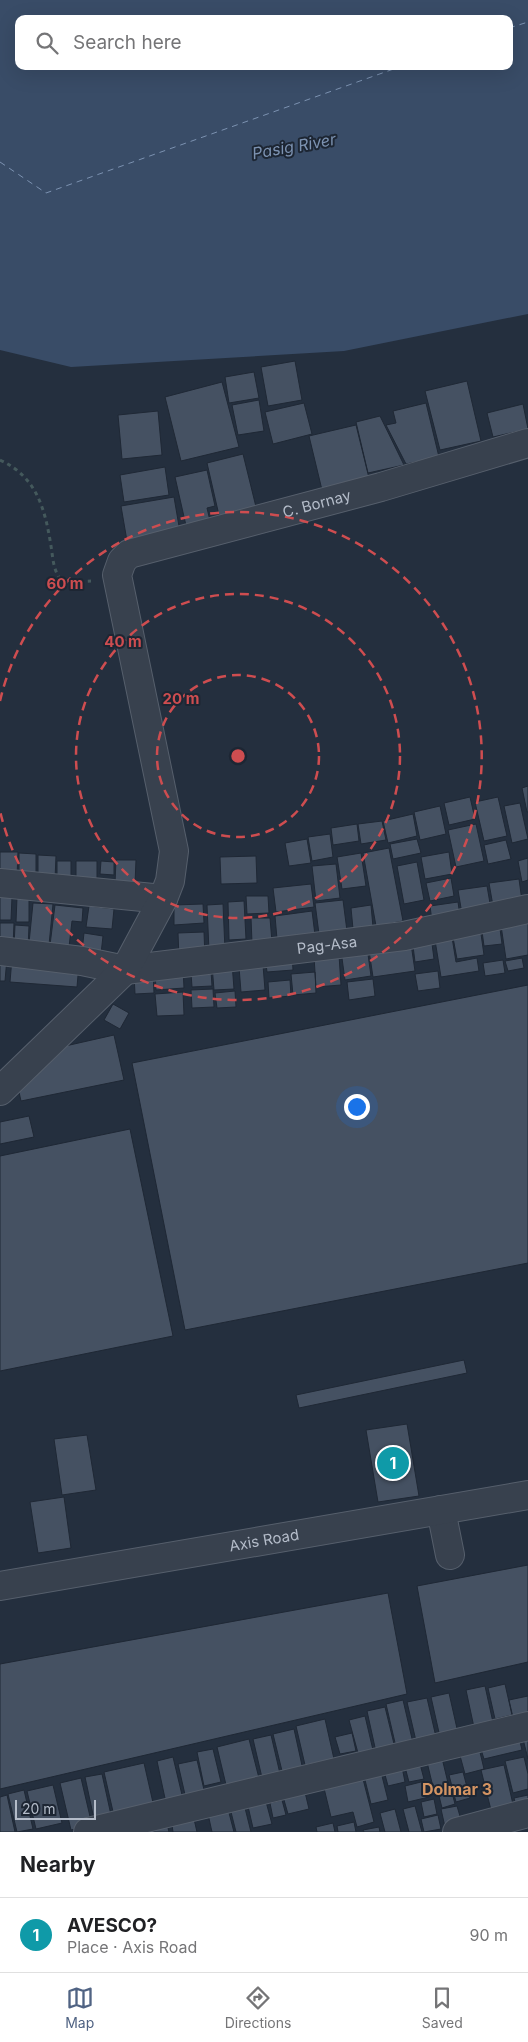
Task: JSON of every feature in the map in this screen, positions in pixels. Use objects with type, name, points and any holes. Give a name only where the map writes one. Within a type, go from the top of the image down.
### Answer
[{"type":"street","name":"C. Bornay","points":[[117,575],[122,562],[129,554],[381,487],[528,442]]},
{"type":"street","points":[[0,1091],[125,970],[163,899],[170,881],[174,851],[117,575]]},
{"type":"street","points":[[0,883],[163,899]]},
{"type":"street","name":"Pag-Asa","points":[[0,951],[82,961],[125,970],[404,936],[528,910]]},
{"type":"street","name":"Axis Road","points":[[0,1586],[528,1495]]},
{"type":"street","points":[[441,1510],[450,1555]]},
{"type":"street","points":[[88,1832],[528,1726]]},
{"type":"street","points":[[457,1832],[528,1814]]},
{"type":"path","points":[[0,460],[14,467],[33,486],[47,523],[54,566],[60,580],[66,582],[88,582],[117,575]]},
{"type":"water","name":"Pasig River","points":[[0,0],[528,0],[528,314],[344,351],[71,367],[0,350]]},
{"type":"building","points":[[295,361],[302,400],[268,406],[261,367]]},
{"type":"building","points":[[254,372],[259,398],[229,403],[225,377]]},
{"type":"building","points":[[467,381],[481,441],[440,450],[425,391]]},
{"type":"building","points":[[222,382],[239,447],[181,461],[165,397]]},
{"type":"building","points":[[259,400],[264,431],[238,435],[232,405]]},
{"type":"building","points":[[304,403],[312,434],[273,444],[265,412]]},
{"type":"building","points":[[426,403],[439,457],[406,464],[386,425],[396,423],[393,411]]},
{"type":"building","points":[[523,404],[528,429],[493,437],[487,413]]},
{"type":"building","points":[[158,411],[162,455],[122,459],[118,415]]},
{"type":"building","points":[[380,416],[404,465],[368,473],[356,422]]},
{"type":"building","points":[[356,425],[369,478],[322,490],[309,436]]},
{"type":"building","points":[[243,454],[258,515],[221,524],[207,463]]},
{"type":"building","points":[[165,467],[169,495],[124,502],[120,475]]},
{"type":"building","points":[[207,470],[215,506],[207,508],[211,525],[187,530],[175,477]]},
{"type":"building","points":[[174,497],[180,532],[127,541],[121,506]]},
{"type":"building","points":[[528,786],[528,812],[527,812],[522,788]]},
{"type":"building","points":[[470,797],[475,819],[449,825],[444,803]]},
{"type":"building","points":[[498,797],[507,836],[484,841],[475,802]]},
{"type":"building","points":[[520,803],[528,839],[512,843],[504,806]]},
{"type":"building","points":[[440,806],[446,834],[420,840],[414,812]]},
{"type":"building","points":[[413,814],[417,836],[388,843],[383,821]]},
{"type":"building","points":[[382,821],[386,840],[361,844],[358,824]]},
{"type":"building","points":[[357,824],[359,841],[333,845],[331,828]]},
{"type":"building","points":[[476,824],[484,861],[456,867],[448,830]]},
{"type":"building","points":[[330,834],[333,857],[312,861],[308,837]]},
{"type":"building","points":[[307,839],[311,863],[289,866],[285,843]]},
{"type":"building","points":[[417,839],[421,853],[393,859],[390,844]]},
{"type":"building","points":[[506,840],[511,859],[488,864],[484,845]]},
{"type":"building","points":[[389,848],[403,921],[376,926],[363,853]]},
{"type":"building","points":[[0,852],[18,852],[17,876],[0,876]]},
{"type":"building","points":[[449,852],[452,874],[425,879],[421,857]]},
{"type":"building","points":[[19,853],[36,854],[36,878],[19,878]]},
{"type":"building","points":[[361,853],[366,886],[342,889],[337,857]]},
{"type":"building","points":[[38,855],[56,856],[55,879],[38,878]]},
{"type":"building","points":[[256,856],[257,883],[221,884],[220,857]]},
{"type":"building","points":[[528,858],[528,880],[522,882],[518,861]]},
{"type":"building","points":[[116,860],[136,860],[135,884],[115,883]]},
{"type":"building","points":[[57,861],[71,861],[71,880],[57,880]]},
{"type":"building","points":[[76,861],[97,861],[97,883],[76,883]]},
{"type":"building","points":[[101,861],[114,862],[114,875],[100,874]]},
{"type":"building","points":[[417,862],[424,900],[404,904],[397,866]]},
{"type":"building","points":[[336,864],[340,898],[316,901],[312,866]]},
{"type":"building","points":[[451,878],[454,896],[430,901],[426,883]]},
{"type":"building","points":[[519,879],[522,901],[493,906],[489,883]]},
{"type":"building","points":[[311,884],[314,907],[276,912],[273,888]]},
{"type":"building","points":[[487,886],[491,909],[462,914],[458,890]]},
{"type":"building","points":[[246,896],[268,896],[269,913],[247,914]]},
{"type":"building","points":[[0,897],[12,897],[11,920],[0,920]]},
{"type":"building","points":[[17,897],[29,898],[29,922],[16,922]]},
{"type":"building","points":[[343,900],[347,931],[319,934],[315,903]]},
{"type":"building","points":[[244,901],[246,939],[229,940],[228,902]]},
{"type":"building","points":[[458,902],[460,916],[432,921],[430,906]]},
{"type":"building","points":[[33,903],[53,904],[49,945],[29,943]]},
{"type":"building","points":[[203,904],[204,923],[174,925],[174,905]]},
{"type":"building","points":[[223,904],[225,950],[209,951],[207,905]]},
{"type":"building","points":[[55,905],[83,908],[82,922],[72,921],[69,947],[50,945]]},
{"type":"building","points":[[371,905],[373,927],[353,929],[351,908]]},
{"type":"building","points":[[89,906],[114,909],[112,929],[86,927]]},
{"type":"building","points":[[312,911],[315,935],[277,939],[275,916]]},
{"type":"building","points":[[528,915],[528,955],[506,959],[500,919]]},
{"type":"building","points":[[251,918],[270,918],[272,942],[252,943]]},
{"type":"building","points":[[499,921],[502,944],[484,946],[481,924]]},
{"type":"building","points":[[0,923],[14,923],[13,946],[0,946]]},
{"type":"building","points":[[15,925],[29,926],[28,948],[14,947]]},
{"type":"building","points":[[480,927],[484,955],[457,959],[452,932]]},
{"type":"building","points":[[451,931],[456,962],[477,958],[479,971],[441,977],[434,934]]},
{"type":"building","points":[[204,932],[205,958],[179,958],[178,933]]},
{"type":"building","points":[[84,933],[103,936],[101,954],[82,951]]},
{"type":"building","points":[[431,936],[434,959],[415,962],[412,938]]},
{"type":"building","points":[[410,937],[415,971],[373,977],[368,944]]},
{"type":"building","points":[[367,947],[371,976],[345,980],[341,951]]},
{"type":"building","points":[[292,954],[293,970],[267,972],[265,956]]},
{"type":"building","points":[[339,955],[341,985],[316,987],[314,957]]},
{"type":"building","points":[[0,957],[7,958],[5,981],[0,981]]},
{"type":"building","points":[[12,958],[79,964],[77,987],[10,982]]},
{"type":"building","points":[[522,958],[524,968],[508,971],[505,961]]},
{"type":"building","points":[[503,960],[505,973],[485,976],[483,963]]},
{"type":"building","points":[[232,963],[234,989],[214,990],[212,965]]},
{"type":"building","points":[[263,965],[265,990],[241,992],[239,967]]},
{"type":"building","points":[[183,968],[184,988],[156,990],[155,970]]},
{"type":"building","points":[[211,971],[212,986],[192,987],[191,973]]},
{"type":"building","points":[[438,971],[440,988],[418,991],[415,974]]},
{"type":"building","points":[[153,972],[154,993],[135,994],[134,974]]},
{"type":"building","points":[[315,972],[316,993],[293,995],[291,974]]},
{"type":"building","points":[[373,979],[375,996],[349,1000],[347,982]]},
{"type":"building","points":[[290,980],[291,996],[269,998],[268,982]]},
{"type":"building","points":[[528,985],[528,1263],[185,1330],[132,1063]]},
{"type":"building","points":[[213,989],[214,1007],[192,1008],[191,990]]},
{"type":"building","points":[[235,991],[236,1007],[217,1008],[215,993]]},
{"type":"building","points":[[183,992],[184,1015],[157,1016],[155,994]]},
{"type":"building","points":[[113,1004],[129,1013],[120,1029],[104,1020]]},
{"type":"building","points":[[114,1035],[124,1080],[21,1101],[17,1083],[52,1049]]},
{"type":"building","points":[[29,1116],[34,1137],[0,1144],[0,1122]]},
{"type":"building","points":[[130,1129],[173,1336],[0,1371],[0,1156]]},
{"type":"building","points":[[464,1360],[467,1373],[299,1408],[296,1395]]},
{"type":"building","points":[[407,1424],[419,1496],[378,1502],[366,1430]]},
{"type":"building","points":[[87,1435],[96,1490],[62,1495],[54,1439]]},
{"type":"building","points":[[64,1497],[71,1548],[38,1553],[30,1502]]},
{"type":"building","points":[[528,1565],[528,1662],[435,1683],[417,1586]]},
{"type":"building","points":[[388,1593],[407,1694],[0,1789],[0,1664]]},
{"type":"building","points":[[505,1684],[512,1715],[495,1719],[488,1688]]},
{"type":"building","points":[[485,1686],[494,1727],[475,1732],[466,1690]]},
{"type":"building","points":[[449,1693],[458,1733],[440,1737],[431,1697]]},
{"type":"building","points":[[528,1696],[528,1719],[514,1722],[509,1700]]},
{"type":"building","points":[[427,1698],[436,1737],[416,1741],[407,1702]]},
{"type":"building","points":[[403,1700],[413,1743],[396,1747],[386,1704]]},
{"type":"building","points":[[385,1707],[395,1748],[376,1752],[367,1711]]},
{"type":"building","points":[[365,1716],[373,1750],[358,1753],[349,1720]]},
{"type":"building","points":[[325,1719],[334,1759],[305,1765],[296,1726]]},
{"type":"building","points":[[294,1729],[303,1770],[283,1775],[273,1734]]},
{"type":"building","points":[[352,1733],[356,1751],[340,1754],[335,1737]]},
{"type":"building","points":[[518,1733],[522,1750],[484,1759],[479,1743]]},
{"type":"building","points":[[271,1735],[281,1778],[263,1782],[253,1739]]},
{"type":"building","points":[[528,1738],[528,1759],[523,1739]]},
{"type":"building","points":[[249,1739],[260,1782],[227,1789],[217,1747]]},
{"type":"building","points":[[479,1748],[484,1769],[465,1774],[459,1752]]},
{"type":"building","points":[[213,1749],[221,1782],[204,1786],[197,1752]]},
{"type":"building","points":[[173,1757],[183,1799],[166,1803],[157,1761]]},
{"type":"building","points":[[524,1757],[528,1774],[528,1789],[513,1793],[505,1761]]},
{"type":"building","points":[[442,1758],[449,1787],[434,1791],[427,1762]]},
{"type":"building","points":[[197,1760],[205,1794],[186,1799],[178,1764]]},
{"type":"building","points":[[144,1763],[154,1807],[114,1816],[104,1772]]},
{"type":"building","points":[[379,1764],[388,1800],[371,1804],[362,1768]]},
{"type":"building","points":[[420,1764],[424,1779],[409,1782],[405,1767]]},
{"type":"building","points":[[504,1765],[515,1813],[493,1818],[481,1770]]},
{"type":"building","points":[[402,1767],[405,1782],[388,1786],[384,1771]]},
{"type":"building","points":[[463,1772],[470,1798],[456,1802],[449,1775]]},
{"type":"building","points":[[102,1774],[111,1815],[94,1819],[85,1777]]},
{"type":"building","points":[[362,1775],[374,1822],[357,1827],[353,1812],[331,1817],[323,1784]]},
{"type":"building","points":[[81,1778],[92,1825],[71,1830],[60,1783]]},
{"type":"building","points":[[425,1781],[429,1797],[408,1802],[405,1786]]},
{"type":"building","points":[[53,1785],[62,1823],[36,1829],[27,1791]]},
{"type":"building","points":[[304,1788],[309,1809],[288,1814],[282,1793]]},
{"type":"building","points":[[451,1789],[455,1804],[442,1808],[438,1792]]},
{"type":"building","points":[[24,1790],[33,1829],[17,1832],[8,1794]]},
{"type":"building","points":[[7,1795],[15,1832],[0,1832],[0,1797]]},
{"type":"building","points":[[528,1795],[528,1812],[518,1814],[514,1798]]},
{"type":"building","points":[[265,1798],[272,1824],[253,1828],[247,1802]]},
{"type":"building","points":[[434,1799],[437,1814],[424,1817],[421,1802]]},
{"type":"building","points":[[282,1800],[286,1815],[273,1818],[270,1803]]},
{"type":"building","points":[[244,1804],[251,1832],[236,1832],[230,1808]]},
{"type":"building","points":[[415,1806],[422,1832],[409,1832],[403,1809]]},
{"type":"building","points":[[457,1806],[462,1823],[445,1827],[441,1809]]},
{"type":"building","points":[[228,1809],[234,1832],[212,1832],[208,1814]]},
{"type":"building","points":[[395,1809],[401,1832],[385,1832],[380,1813]]},
{"type":"building","points":[[438,1815],[441,1829],[424,1832],[421,1819]]},
{"type":"building","points":[[194,1819],[197,1832],[173,1832],[172,1825]]},
{"type":"building","points":[[166,1820],[169,1832],[155,1832],[152,1823]]},
{"type":"building","points":[[354,1822],[356,1832],[338,1832],[337,1826]]},
{"type":"building","points":[[333,1823],[335,1832],[317,1832],[316,1827]]},
{"type":"building","points":[[379,1827],[380,1832],[364,1832],[363,1830]]},
{"type":"ferry route","points":[[513,27],[528,22]]},
{"type":"ferry route","points":[[0,162],[46,193],[391,70]]},
{"type":"place","name":"AVESCO?","points":[[393,1463]]},
{"type":"district","name":"Dolmar 3","points":[[457,1789]]}]
